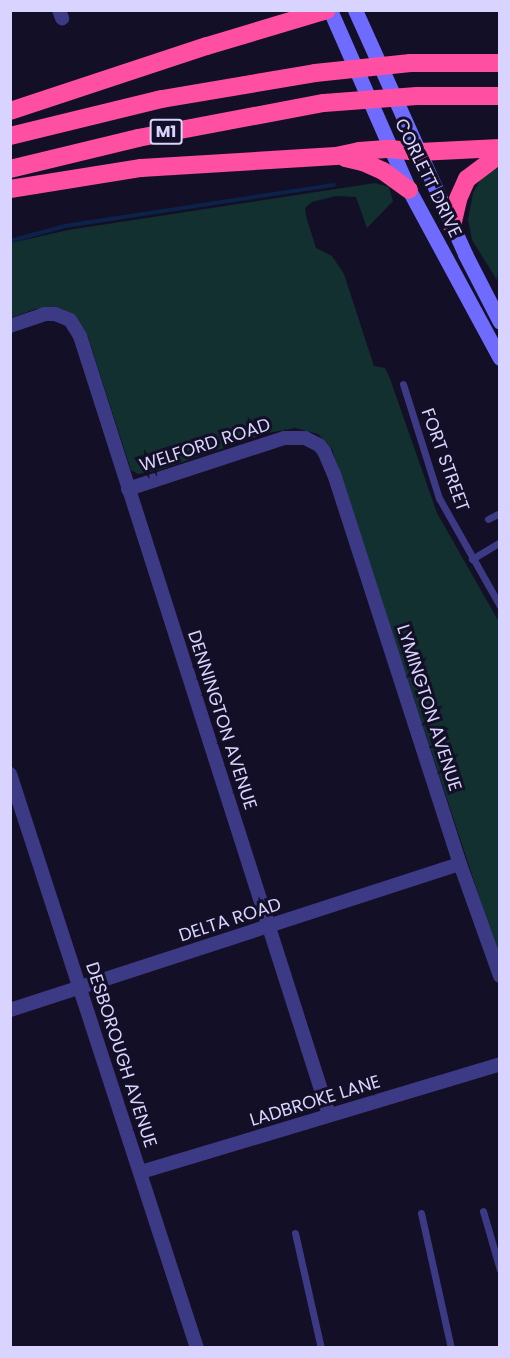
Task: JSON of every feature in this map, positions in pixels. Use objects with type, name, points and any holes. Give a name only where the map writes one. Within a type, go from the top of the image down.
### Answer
[{"type":"highway","points":[[10,111],[281,18],[328,10]]},
{"type":"highway","name":"M1","points":[[10,136],[162,99],[315,73],[410,63],[500,63]]},
{"type":"highway","name":"M1","points":[[10,169],[138,138],[324,103],[417,96],[500,96]]},
{"type":"highway","points":[[10,189],[141,168],[336,156],[359,151],[390,149],[419,152],[500,148]]},
{"type":"highway","points":[[452,226],[458,199],[467,179],[500,154]]},
{"type":"highway","points":[[336,156],[363,162],[383,171],[409,190]]},
{"type":"main road","name":"CORLETT DRIVE","points":[[328,10],[409,190],[500,358]]},
{"type":"main road","name":"CORLETT DRIVE","points":[[355,10],[452,226],[500,322]]},
{"type":"street","name":"DENNINGTON AVENUE","points":[[10,326],[44,314],[55,314],[70,320],[80,336],[329,1115]]},
{"type":"street","name":"WELFORD ROAD","points":[[128,489],[284,438],[306,438],[319,445],[324,451]]},
{"type":"street","name":"LYMINGTON AVENUE","points":[[324,451],[345,508],[460,864],[500,976]]},
{"type":"street","name":"DESBOROUGH AVENUE","points":[[10,774],[197,1347]]},
{"type":"street","name":"DELTA ROAD","points":[[10,1010],[460,864]]},
{"type":"street","name":"LADBROKE LANE","points":[[141,1172],[500,1064]]},
{"type":"lane","name":"FORT STREET","points":[[403,384],[439,498],[500,606]]},
{"type":"lane","points":[[488,519],[500,513]]},
{"type":"lane","points":[[472,559],[500,542]]},
{"type":"lane","points":[[483,1212],[500,1270]]},
{"type":"lane","points":[[421,1213],[452,1347]]},
{"type":"lane","points":[[295,1233],[321,1347]]},
{"type":"green space","points":[[499,162],[500,252],[497,280],[472,240],[468,219],[473,193],[480,180]]},
{"type":"green space","points":[[375,183],[389,187],[393,201],[367,228],[356,197],[336,196],[312,202],[305,208],[306,216],[316,248],[332,256],[344,274],[374,366],[385,368],[389,376],[437,513],[499,622],[499,957],[332,449],[318,434],[295,428],[268,433],[156,471],[138,474],[131,470],[88,337],[72,317],[54,310],[35,309],[11,318],[11,243],[68,230]]},
{"type":"waterway","points":[[10,241],[65,226],[334,185]]}]
